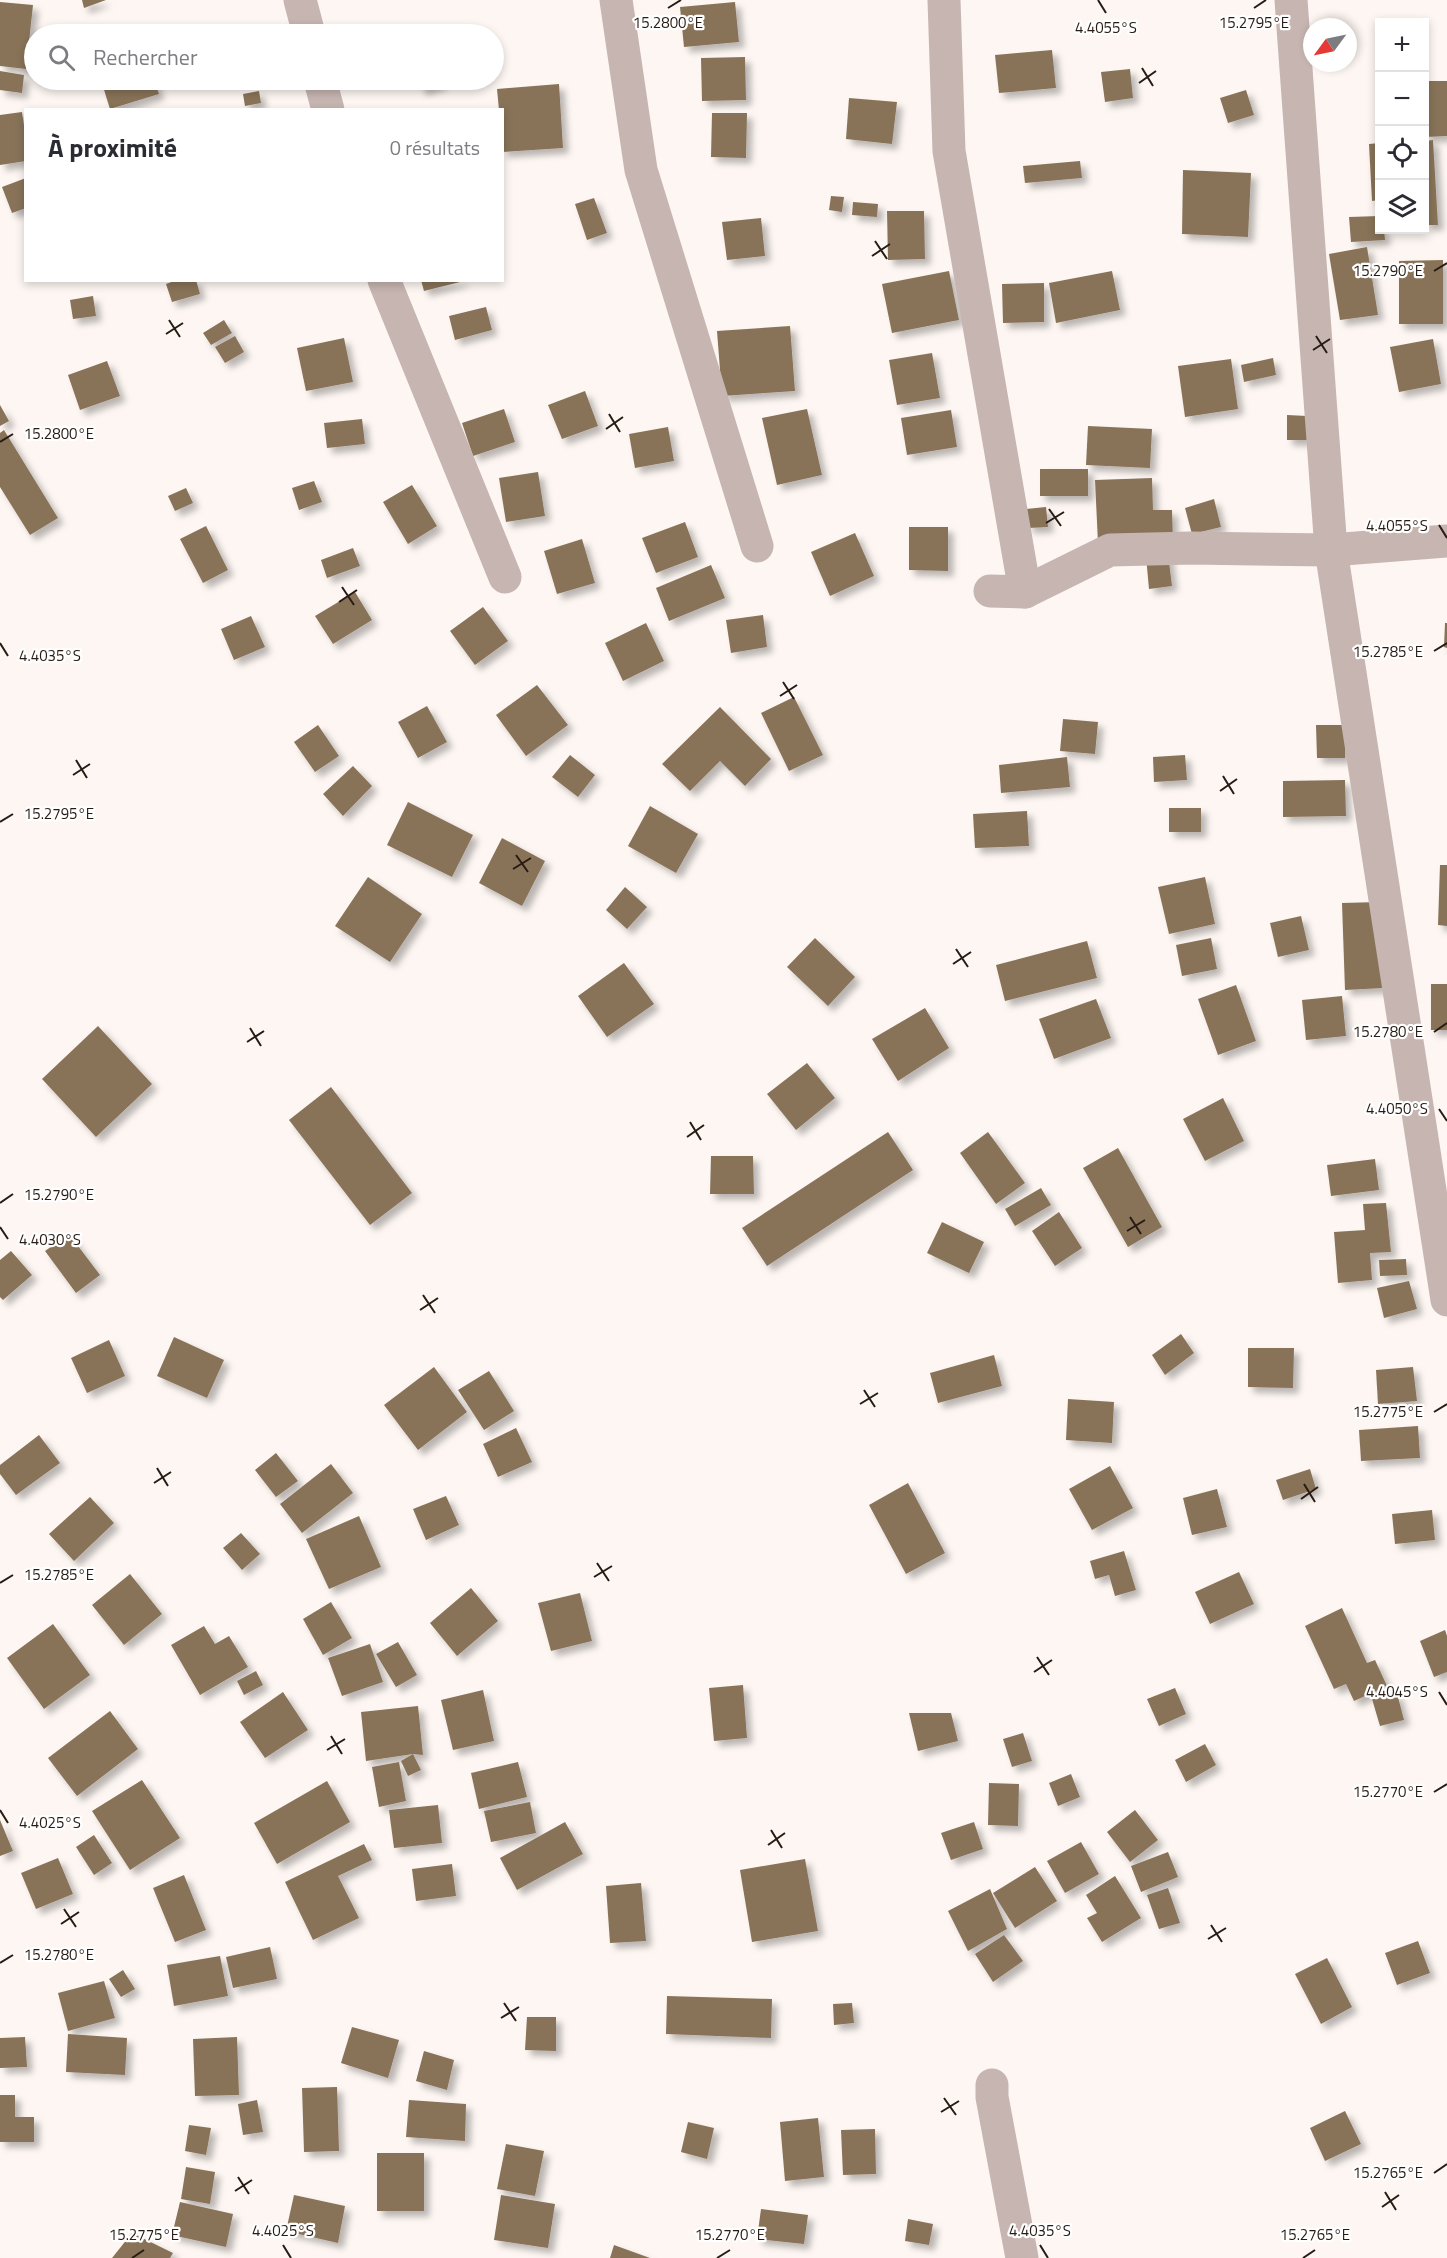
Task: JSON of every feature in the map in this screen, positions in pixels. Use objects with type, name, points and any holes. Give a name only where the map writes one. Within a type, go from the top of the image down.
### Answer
[{"type":"street","points":[[300,0],[306,24]]},
{"type":"street","points":[[616,0],[641,170],[757,546]]},
{"type":"street","points":[[944,0],[949,151],[1025,592]]},
{"type":"street","points":[[1291,0],[1330,550],[1447,1300]]},
{"type":"street","points":[[323,90],[327,108]]},
{"type":"street","points":[[385,282],[505,577]]},
{"type":"street","points":[[990,591],[1025,592],[1110,550],[1191,548],[1330,550],[1447,541]]},
{"type":"street","points":[[992,2085],[992,2097],[1022,2258]]},
{"type":"building","points":[[82,0],[106,0],[84,8]]},
{"type":"building","points":[[0,2],[33,5],[31,24],[24,24],[24,69],[0,66]]},
{"type":"building","points":[[735,2],[739,42],[684,47],[680,7]]},
{"type":"building","points":[[1052,50],[1056,88],[999,93],[995,55]]},
{"type":"building","points":[[745,57],[746,100],[702,101],[701,58]]},
{"type":"building","points":[[1130,69],[1133,98],[1105,102],[1101,72]]},
{"type":"building","points":[[0,71],[24,75],[22,93],[0,90]]},
{"type":"building","points":[[1429,81],[1447,81],[1447,136],[1429,137]]},
{"type":"building","points":[[559,84],[563,148],[504,152],[504,108],[499,108],[497,90]]},
{"type":"building","points":[[104,90],[158,90],[159,94],[113,108],[110,108]]},
{"type":"building","points":[[1246,90],[1254,115],[1228,123],[1220,98]]},
{"type":"building","points":[[259,91],[261,103],[245,106],[243,94]]},
{"type":"building","points":[[849,98],[897,102],[892,144],[846,139]]},
{"type":"building","points":[[22,112],[24,161],[0,165],[0,115]]},
{"type":"building","points":[[712,113],[747,113],[746,158],[711,157]]},
{"type":"building","points":[[1429,140],[1433,140],[1438,225],[1429,225]]},
{"type":"building","points":[[1375,143],[1375,201],[1372,201],[1369,144]]},
{"type":"building","points":[[1080,161],[1082,178],[1025,183],[1023,166]]},
{"type":"building","points":[[1183,170],[1251,173],[1248,237],[1182,234]]},
{"type":"building","points":[[24,179],[24,209],[12,213],[2,187]]},
{"type":"building","points":[[831,196],[844,197],[842,212],[829,210]]},
{"type":"building","points":[[594,198],[607,233],[587,240],[575,204]]},
{"type":"building","points":[[853,202],[878,204],[877,217],[852,215]]},
{"type":"building","points":[[887,211],[924,211],[925,259],[888,260]]},
{"type":"building","points":[[1375,216],[1375,234],[1384,234],[1385,240],[1351,242],[1349,217]]},
{"type":"building","points":[[761,218],[765,256],[727,260],[722,222]]},
{"type":"building","points":[[1367,247],[1378,315],[1340,320],[1329,254]]},
{"type":"building","points":[[1443,260],[1443,324],[1399,324],[1399,261]]},
{"type":"building","points":[[949,271],[959,320],[892,333],[882,284]]},
{"type":"building","points":[[1112,271],[1120,310],[1056,323],[1049,283]]},
{"type":"building","points":[[197,282],[200,294],[172,302],[166,284]]},
{"type":"building","points":[[422,282],[460,282],[424,291]]},
{"type":"building","points":[[1044,283],[1044,322],[1003,323],[1002,284]]},
{"type":"building","points":[[93,296],[96,316],[73,319],[70,300]]},
{"type":"building","points":[[486,307],[492,330],[455,340],[449,316]]},
{"type":"building","points":[[224,320],[232,333],[211,345],[203,333]]},
{"type":"building","points":[[790,326],[795,391],[722,396],[717,331]]},
{"type":"building","points":[[235,336],[244,352],[225,363],[215,347]]},
{"type":"building","points":[[344,338],[353,382],[306,391],[297,348]]},
{"type":"building","points":[[1433,339],[1441,384],[1399,392],[1390,347]]},
{"type":"building","points":[[932,353],[940,398],[897,405],[889,360]]},
{"type":"building","points":[[1273,358],[1276,375],[1244,382],[1241,365]]},
{"type":"building","points":[[1231,359],[1238,409],[1185,417],[1178,366]]},
{"type":"building","points":[[107,361],[120,396],[80,410],[68,375]]},
{"type":"building","points":[[585,391],[598,426],[562,439],[548,405]]},
{"type":"building","points":[[0,405],[9,421],[0,426]]},
{"type":"building","points":[[504,409],[515,442],[473,456],[462,423]]},
{"type":"building","points":[[807,409],[822,475],[777,485],[762,418]]},
{"type":"building","points":[[951,410],[957,447],[907,455],[901,418]]},
{"type":"building","points":[[1287,415],[1307,416],[1307,440],[1287,440]]},
{"type":"building","points":[[362,419],[365,444],[327,448],[324,423]]},
{"type":"building","points":[[1088,426],[1152,429],[1150,468],[1086,465]]},
{"type":"building","points":[[668,427],[674,461],[635,468],[629,434]]},
{"type":"building","points":[[4,430],[58,518],[30,535],[0,487],[0,433]]},
{"type":"building","points":[[1040,469],[1088,469],[1088,496],[1040,496]]},
{"type":"building","points":[[538,472],[545,516],[506,522],[499,478]]},
{"type":"building","points":[[1152,478],[1153,510],[1172,510],[1173,541],[1098,543],[1095,480]]},
{"type":"building","points":[[314,481],[322,502],[299,510],[292,488]]},
{"type":"building","points":[[412,485],[437,526],[408,544],[383,502]]},
{"type":"building","points":[[186,488],[193,503],[175,511],[168,496]]},
{"type":"building","points":[[1214,499],[1221,527],[1192,534],[1185,508]]},
{"type":"building","points":[[1046,507],[1048,527],[1028,528],[1026,509]]},
{"type":"building","points":[[685,522],[698,557],[656,573],[642,538]]},
{"type":"building","points":[[206,526],[228,570],[203,583],[180,539]]},
{"type":"building","points":[[909,527],[948,527],[948,571],[909,570]]},
{"type":"building","points":[[855,533],[874,576],[830,596],[811,552]]},
{"type":"building","points":[[582,539],[595,583],[557,594],[544,551]]},
{"type":"building","points":[[353,548],[360,566],[327,578],[321,560]]},
{"type":"building","points":[[1168,554],[1172,586],[1149,589],[1146,556]]},
{"type":"building","points":[[711,565],[725,598],[669,621],[656,588]]},
{"type":"building","points":[[355,592],[372,620],[333,644],[315,616]]},
{"type":"building","points":[[483,607],[508,641],[475,665],[450,631]]},
{"type":"building","points":[[763,615],[767,647],[731,653],[726,620]]},
{"type":"building","points":[[251,616],[265,647],[234,660],[221,629]]},
{"type":"building","points":[[646,623],[664,661],[623,681],[605,643]]},
{"type":"building","points":[[1445,623],[1447,623],[1447,648],[1444,647]]},
{"type":"building","points":[[537,685],[568,725],[526,756],[496,715]]},
{"type":"building","points":[[794,697],[823,755],[789,771],[761,713]]},
{"type":"building","points":[[427,706],[447,742],[418,758],[398,722]]},
{"type":"building","points":[[720,707],[771,759],[745,786],[720,761],[690,791],[662,764]]},
{"type":"building","points":[[1063,719],[1098,722],[1095,754],[1060,751]]},
{"type":"building","points":[[318,725],[339,756],[315,772],[294,742]]},
{"type":"building","points":[[1316,725],[1345,725],[1345,758],[1317,758]]},
{"type":"building","points":[[570,755],[595,775],[578,797],[552,777]]},
{"type":"building","points":[[1185,755],[1187,780],[1154,782],[1153,757]]},
{"type":"building","points":[[1067,757],[1070,787],[1001,793],[999,765]]},
{"type":"building","points":[[353,766],[372,786],[343,816],[323,794]]},
{"type":"building","points":[[1345,780],[1346,816],[1283,817],[1283,781]]},
{"type":"building","points":[[408,802],[473,835],[452,877],[387,845]]},
{"type":"building","points":[[650,806],[698,834],[676,873],[628,846]]},
{"type":"building","points":[[1169,808],[1201,808],[1201,832],[1169,832]]},
{"type":"building","points":[[1027,811],[1029,846],[975,848],[973,814]]},
{"type":"building","points":[[502,838],[545,861],[522,906],[479,883]]},
{"type":"building","points":[[1440,865],[1447,865],[1447,926],[1438,925]]},
{"type":"building","points":[[368,877],[422,914],[390,962],[335,926]]},
{"type":"building","points":[[1205,877],[1215,924],[1169,934],[1158,887]]},
{"type":"building","points":[[625,887],[647,907],[627,929],[606,910]]},
{"type":"building","points":[[1379,902],[1383,988],[1345,990],[1342,903]]},
{"type":"building","points":[[1301,916],[1309,950],[1278,957],[1270,923]]},
{"type":"building","points":[[815,938],[855,977],[828,1006],[787,967]]},
{"type":"building","points":[[1211,938],[1217,969],[1182,976],[1176,945]]},
{"type":"building","points":[[1087,941],[1097,978],[1005,1001],[996,965]]},
{"type":"building","points":[[624,963],[654,1004],[607,1037],[578,996]]},
{"type":"building","points":[[1431,984],[1447,984],[1447,1030],[1431,1030]]},
{"type":"building","points":[[1236,985],[1256,1041],[1218,1055],[1198,999]]},
{"type":"building","points":[[1342,996],[1346,1036],[1306,1040],[1302,1000]]},
{"type":"building","points":[[1096,999],[1111,1038],[1054,1059],[1039,1019]]},
{"type":"building","points":[[925,1008],[949,1048],[898,1081],[872,1039]]},
{"type":"building","points":[[98,1026],[152,1084],[96,1137],[42,1079]]},
{"type":"building","points":[[807,1063],[835,1098],[796,1130],[767,1094]]},
{"type":"building","points":[[331,1087],[412,1193],[370,1225],[289,1120]]},
{"type":"building","points":[[1223,1098],[1244,1141],[1205,1161],[1183,1119]]},
{"type":"building","points":[[888,1132],[913,1170],[767,1266],[742,1228]]},
{"type":"building","points":[[988,1132],[1025,1183],[996,1204],[960,1153]]},
{"type":"building","points":[[1118,1148],[1162,1227],[1128,1247],[1083,1168]]},
{"type":"building","points":[[711,1156],[753,1156],[754,1194],[710,1194]]},
{"type":"building","points":[[1375,1159],[1379,1190],[1331,1196],[1327,1165]]},
{"type":"building","points":[[1041,1188],[1051,1205],[1015,1226],[1005,1209]]},
{"type":"building","points":[[1386,1203],[1391,1252],[1370,1253],[1372,1280],[1338,1283],[1334,1232],[1365,1230],[1363,1204]]},
{"type":"building","points":[[1059,1212],[1082,1248],[1055,1266],[1032,1231]]},
{"type":"building","points":[[942,1222],[984,1242],[969,1273],[927,1253]]},
{"type":"building","points":[[69,1234],[100,1275],[76,1293],[45,1251]]},
{"type":"building","points":[[11,1251],[32,1275],[3,1300],[0,1297],[0,1260]]},
{"type":"building","points":[[1406,1259],[1407,1275],[1380,1276],[1379,1260]]},
{"type":"building","points":[[1409,1281],[1417,1309],[1384,1318],[1377,1288]]},
{"type":"building","points":[[1181,1334],[1194,1353],[1165,1375],[1152,1355]]},
{"type":"building","points":[[174,1337],[224,1360],[207,1398],[157,1376]]},
{"type":"building","points":[[109,1340],[125,1376],[87,1393],[71,1358]]},
{"type":"building","points":[[1248,1348],[1294,1348],[1293,1388],[1248,1387]]},
{"type":"building","points":[[994,1355],[1002,1386],[938,1403],[930,1373]]},
{"type":"building","points":[[434,1367],[467,1412],[418,1450],[384,1405]]},
{"type":"building","points":[[1413,1367],[1417,1401],[1378,1404],[1376,1370]]},
{"type":"building","points":[[489,1371],[514,1411],[484,1430],[458,1390]]},
{"type":"building","points":[[1068,1399],[1114,1402],[1112,1443],[1066,1440]]},
{"type":"building","points":[[1418,1426],[1420,1458],[1361,1461],[1359,1430]]},
{"type":"building","points":[[516,1428],[532,1462],[498,1477],[483,1444]]},
{"type":"building","points":[[39,1435],[60,1463],[16,1495],[0,1474],[0,1465]]},
{"type":"building","points":[[276,1453],[298,1481],[276,1497],[255,1470]]},
{"type":"building","points":[[331,1464],[353,1493],[302,1533],[280,1504]]},
{"type":"building","points":[[1110,1466],[1133,1508],[1092,1530],[1069,1489]]},
{"type":"building","points":[[1310,1469],[1316,1489],[1283,1500],[1276,1480]]},
{"type":"building","points":[[908,1483],[945,1553],[906,1574],[869,1505]]},
{"type":"building","points":[[1217,1489],[1227,1527],[1192,1535],[1183,1498]]},
{"type":"building","points":[[446,1496],[459,1525],[426,1540],[413,1509]]},
{"type":"building","points":[[90,1497],[114,1523],[74,1561],[49,1534]]},
{"type":"building","points":[[1432,1510],[1435,1540],[1395,1544],[1392,1514]]},
{"type":"building","points":[[359,1516],[381,1567],[329,1589],[306,1539]]},
{"type":"building","points":[[241,1533],[260,1554],[242,1570],[223,1548]]},
{"type":"building","points":[[1124,1551],[1136,1590],[1115,1596],[1109,1575],[1095,1579],[1090,1561]]},
{"type":"building","points":[[1239,1572],[1254,1604],[1210,1624],[1195,1592]]},
{"type":"building","points":[[130,1574],[162,1614],[124,1645],[92,1605]]},
{"type":"building","points":[[471,1588],[498,1621],[457,1656],[430,1623]]},
{"type":"building","points":[[580,1593],[592,1641],[551,1651],[538,1603]]},
{"type":"building","points":[[331,1602],[352,1638],[323,1655],[303,1619]]},
{"type":"building","points":[[1342,1608],[1367,1663],[1375,1660],[1387,1686],[1354,1701],[1346,1684],[1334,1689],[1305,1626]]},
{"type":"building","points":[[53,1624],[90,1675],[44,1709],[7,1658]]},
{"type":"building","points":[[204,1626],[215,1644],[229,1636],[248,1667],[200,1695],[171,1645]]},
{"type":"building","points":[[1445,1630],[1447,1672],[1434,1677],[1420,1641]]},
{"type":"building","points":[[398,1642],[417,1675],[396,1687],[376,1654]]},
{"type":"building","points":[[370,1644],[383,1682],[342,1696],[328,1658]]},
{"type":"building","points":[[256,1671],[263,1685],[244,1695],[237,1681]]},
{"type":"building","points":[[743,1685],[747,1738],[714,1741],[709,1688]]},
{"type":"building","points":[[1175,1688],[1186,1714],[1159,1726],[1147,1699]]},
{"type":"building","points":[[483,1690],[494,1741],[453,1750],[441,1700]]},
{"type":"building","points":[[283,1692],[308,1730],[265,1758],[240,1722]]},
{"type":"building","points":[[1397,1693],[1404,1720],[1380,1726],[1372,1699]]},
{"type":"building","points":[[418,1706],[423,1755],[413,1754],[366,1761],[361,1712]]},
{"type":"building","points":[[110,1711],[138,1749],[77,1796],[48,1758]]},
{"type":"building","points":[[909,1713],[951,1713],[958,1741],[918,1751]]},
{"type":"building","points":[[1023,1733],[1032,1761],[1012,1767],[1003,1739]]},
{"type":"building","points":[[1205,1744],[1216,1765],[1186,1782],[1175,1760]]},
{"type":"building","points":[[413,1754],[421,1770],[408,1776],[401,1761]]},
{"type":"building","points":[[399,1762],[406,1801],[379,1807],[372,1767]]},
{"type":"building","points":[[518,1762],[527,1797],[479,1809],[471,1773]]},
{"type":"building","points":[[1071,1774],[1080,1797],[1058,1806],[1049,1783]]},
{"type":"building","points":[[142,1780],[180,1838],[130,1870],[92,1811]]},
{"type":"building","points":[[327,1781],[350,1822],[277,1864],[254,1823]]},
{"type":"building","points":[[989,1783],[1019,1784],[1018,1826],[988,1825]]},
{"type":"building","points":[[530,1802],[536,1833],[491,1842],[484,1811]]},
{"type":"building","points":[[438,1805],[442,1843],[394,1848],[389,1810]]},
{"type":"building","points":[[1135,1810],[1158,1840],[1130,1862],[1107,1832]]},
{"type":"building","points":[[0,1820],[13,1851],[0,1856]]},
{"type":"building","points":[[565,1822],[583,1854],[517,1890],[500,1858]]},
{"type":"building","points":[[974,1822],[983,1849],[951,1860],[941,1833]]},
{"type":"building","points":[[94,1835],[112,1863],[94,1875],[76,1847]]},
{"type":"building","points":[[1081,1842],[1099,1874],[1065,1893],[1047,1861]]},
{"type":"building","points":[[364,1844],[372,1860],[338,1876],[359,1918],[313,1940],[285,1882]]},
{"type":"building","points":[[1168,1852],[1178,1877],[1141,1892],[1131,1866]]},
{"type":"building","points":[[58,1858],[73,1894],[36,1909],[21,1873]]},
{"type":"building","points":[[805,1859],[818,1931],[752,1942],[740,1870]]},
{"type":"building","points":[[452,1864],[456,1896],[416,1901],[412,1869]]},
{"type":"building","points":[[1035,1867],[1057,1901],[1015,1928],[993,1893]]},
{"type":"building","points":[[184,1875],[206,1930],[175,1942],[153,1888]]},
{"type":"building","points":[[1115,1876],[1141,1918],[1102,1942],[1087,1918],[1097,1913],[1086,1895]]},
{"type":"building","points":[[641,1883],[646,1941],[610,1943],[606,1886]]},
{"type":"building","points":[[1168,1888],[1180,1923],[1159,1929],[1147,1895]]},
{"type":"building","points":[[990,1889],[1007,1929],[968,1951],[948,1911]]},
{"type":"building","points":[[1004,1935],[1023,1961],[993,1982],[975,1954]]},
{"type":"building","points":[[1418,1941],[1430,1973],[1397,1985],[1385,1953]]},
{"type":"building","points":[[270,1947],[277,1979],[233,1988],[226,1957]]},
{"type":"building","points":[[220,1956],[228,1996],[174,2006],[167,1965]]},
{"type":"building","points":[[1327,1958],[1352,2007],[1321,2024],[1295,1974]]},
{"type":"building","points":[[123,1970],[135,1989],[121,1997],[109,1979]]},
{"type":"building","points":[[104,1981],[115,2018],[68,2031],[58,1993]]},
{"type":"building","points":[[667,1996],[772,1999],[771,2038],[666,2034]]},
{"type":"building","points":[[852,2003],[854,2023],[834,2025],[833,2004]]},
{"type":"building","points":[[527,2017],[556,2017],[556,2051],[525,2050]]},
{"type":"building","points":[[352,2027],[399,2040],[388,2078],[341,2063]]},
{"type":"building","points":[[68,2034],[127,2038],[125,2075],[66,2072]]},
{"type":"building","points":[[25,2037],[27,2067],[0,2068],[0,2038]]},
{"type":"building","points":[[237,2037],[239,2095],[195,2096],[193,2039]]},
{"type":"building","points":[[424,2051],[454,2060],[447,2090],[416,2081]]},
{"type":"building","points":[[337,2087],[339,2151],[304,2152],[302,2088]]},
{"type":"building","points":[[0,2095],[15,2095],[15,2117],[34,2117],[34,2142],[0,2142]]},
{"type":"building","points":[[257,2100],[263,2132],[243,2135],[238,2104]]},
{"type":"building","points":[[409,2100],[466,2104],[465,2141],[406,2137]]},
{"type":"building","points":[[1345,2111],[1361,2144],[1325,2161],[1310,2128]]},
{"type":"building","points":[[818,2118],[824,2177],[785,2181],[780,2122]]},
{"type":"building","points":[[688,2122],[714,2128],[707,2159],[681,2152]]},
{"type":"building","points":[[189,2125],[211,2128],[206,2155],[185,2151]]},
{"type":"building","points":[[875,2129],[876,2174],[843,2175],[841,2130]]},
{"type":"building","points":[[506,2144],[544,2151],[535,2196],[497,2189]]},
{"type":"building","points":[[377,2153],[424,2153],[424,2211],[377,2211]]},
{"type":"building","points":[[186,2167],[215,2172],[210,2204],[181,2199]]},
{"type":"building","points":[[294,2195],[345,2206],[338,2243],[286,2231]]},
{"type":"building","points":[[501,2195],[555,2204],[548,2248],[494,2240]]},
{"type":"building","points":[[180,2202],[233,2214],[226,2247],[172,2235]]},
{"type":"building","points":[[761,2209],[808,2215],[804,2244],[757,2239]]},
{"type":"building","points":[[908,2219],[933,2224],[929,2245],[905,2241]]},
{"type":"building","points":[[132,2233],[173,2253],[170,2258],[112,2258]]},
{"type":"building","points":[[614,2245],[650,2258],[610,2258]]}]
